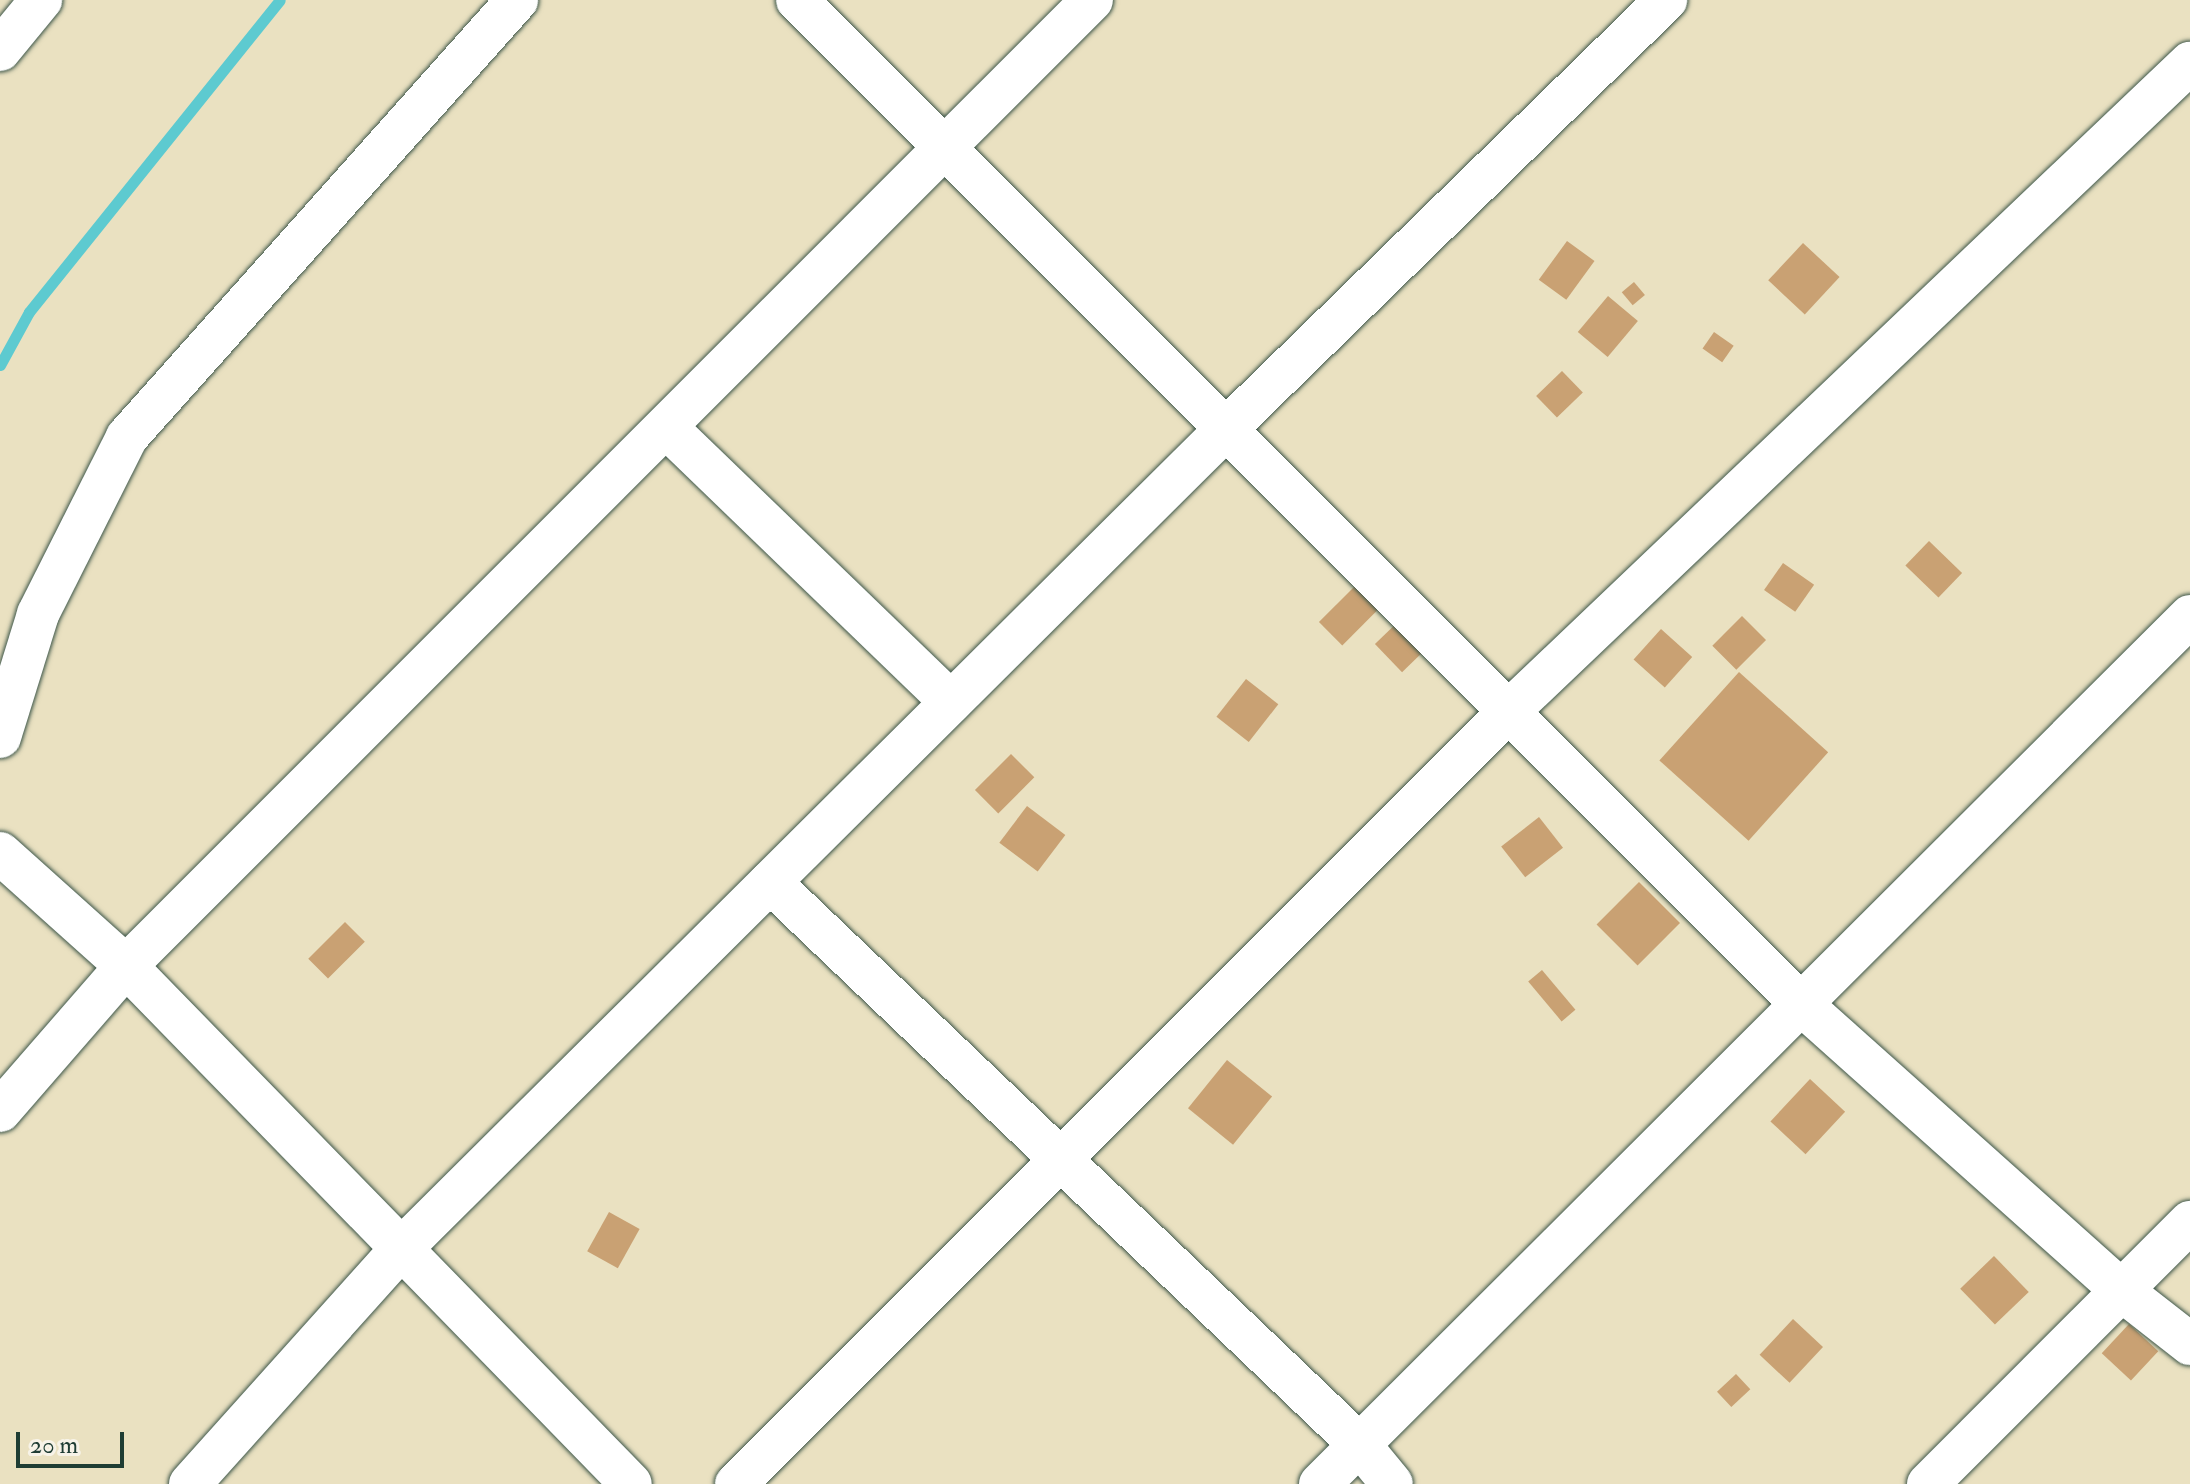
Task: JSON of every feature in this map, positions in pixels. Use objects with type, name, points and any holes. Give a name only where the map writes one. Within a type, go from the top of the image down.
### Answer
[{"type":"street","points":[[0,50],[41,0]]},
{"type":"street","points":[[0,737],[38,614],[127,437],[517,0]]},
{"type":"street","points":[[797,0],[1801,1004],[2121,1290],[2190,1344]]},
{"type":"street","points":[[0,1111],[126,966],[1092,0]]},
{"type":"street","points":[[190,1484],[402,1248],[1226,429],[1666,0]]},
{"type":"street","points":[[736,1484],[1510,710],[2190,63]]},
{"type":"street","points":[[666,427],[951,702]]},
{"type":"street","points":[[1320,1484],[2190,616]]},
{"type":"street","points":[[0,853],[126,966],[631,1484]]},
{"type":"street","points":[[770,882],[1058,1161],[1360,1445],[1392,1484]]},
{"type":"street","points":[[1928,1484],[2190,1222]]},
{"type":"building","points":[[1567,241],[1595,261],[1566,300],[1539,280]]},
{"type":"building","points":[[1803,243],[1840,277],[1805,314],[1768,280]]},
{"type":"building","points":[[1634,282],[1645,295],[1633,305],[1622,292]]},
{"type":"building","points":[[1608,296],[1638,321],[1608,357],[1578,332]]},
{"type":"building","points":[[1714,332],[1734,346],[1722,362],[1703,348]]},
{"type":"building","points":[[1562,371],[1583,393],[1557,418],[1536,396]]},
{"type":"building","points":[[1929,541],[1962,573],[1938,597],[1905,565]]},
{"type":"building","points":[[1783,563],[1814,585],[1795,612],[1764,590]]},
{"type":"building","points":[[1355,586],[1378,609],[1342,645],[1319,622]]},
{"type":"building","points":[[1742,616],[1766,640],[1736,670],[1712,646]]},
{"type":"building","points":[[1403,617],[1430,645],[1402,672],[1375,644]]},
{"type":"building","points":[[1661,629],[1692,657],[1665,688],[1634,659]]},
{"type":"building","points":[[1739,672],[1828,752],[1749,841],[1659,760]]},
{"type":"building","points":[[1246,679],[1278,704],[1249,742],[1216,717]]},
{"type":"building","points":[[1011,754],[1034,777],[998,813],[975,790]]},
{"type":"building","points":[[1027,806],[1065,835],[1038,872],[999,843]]},
{"type":"building","points":[[1539,817],[1563,848],[1525,877],[1501,847]]},
{"type":"building","points":[[1639,882],[1680,923],[1638,965],[1597,924]]},
{"type":"building","points":[[345,922],[365,942],[328,979],[308,959]]},
{"type":"building","points":[[1542,970],[1575,1010],[1562,1021],[1528,982]]},
{"type":"building","points":[[1227,1060],[1272,1097],[1233,1145],[1188,1108]]},
{"type":"building","points":[[1810,1079],[1845,1112],[1806,1154],[1770,1121]]},
{"type":"building","points":[[609,1212],[640,1229],[618,1268],[587,1251]]},
{"type":"building","points":[[1994,1256],[2029,1292],[1995,1325],[1960,1289]]},
{"type":"building","points":[[1793,1319],[1823,1347],[1790,1383],[1760,1355]]},
{"type":"building","points":[[2129,1324],[2158,1351],[2131,1381],[2102,1353]]},
{"type":"building","points":[[1736,1374],[1750,1389],[1731,1407],[1717,1392]]},
{"type":"waterway","points":[[0,365],[29,312],[280,0]]}]
